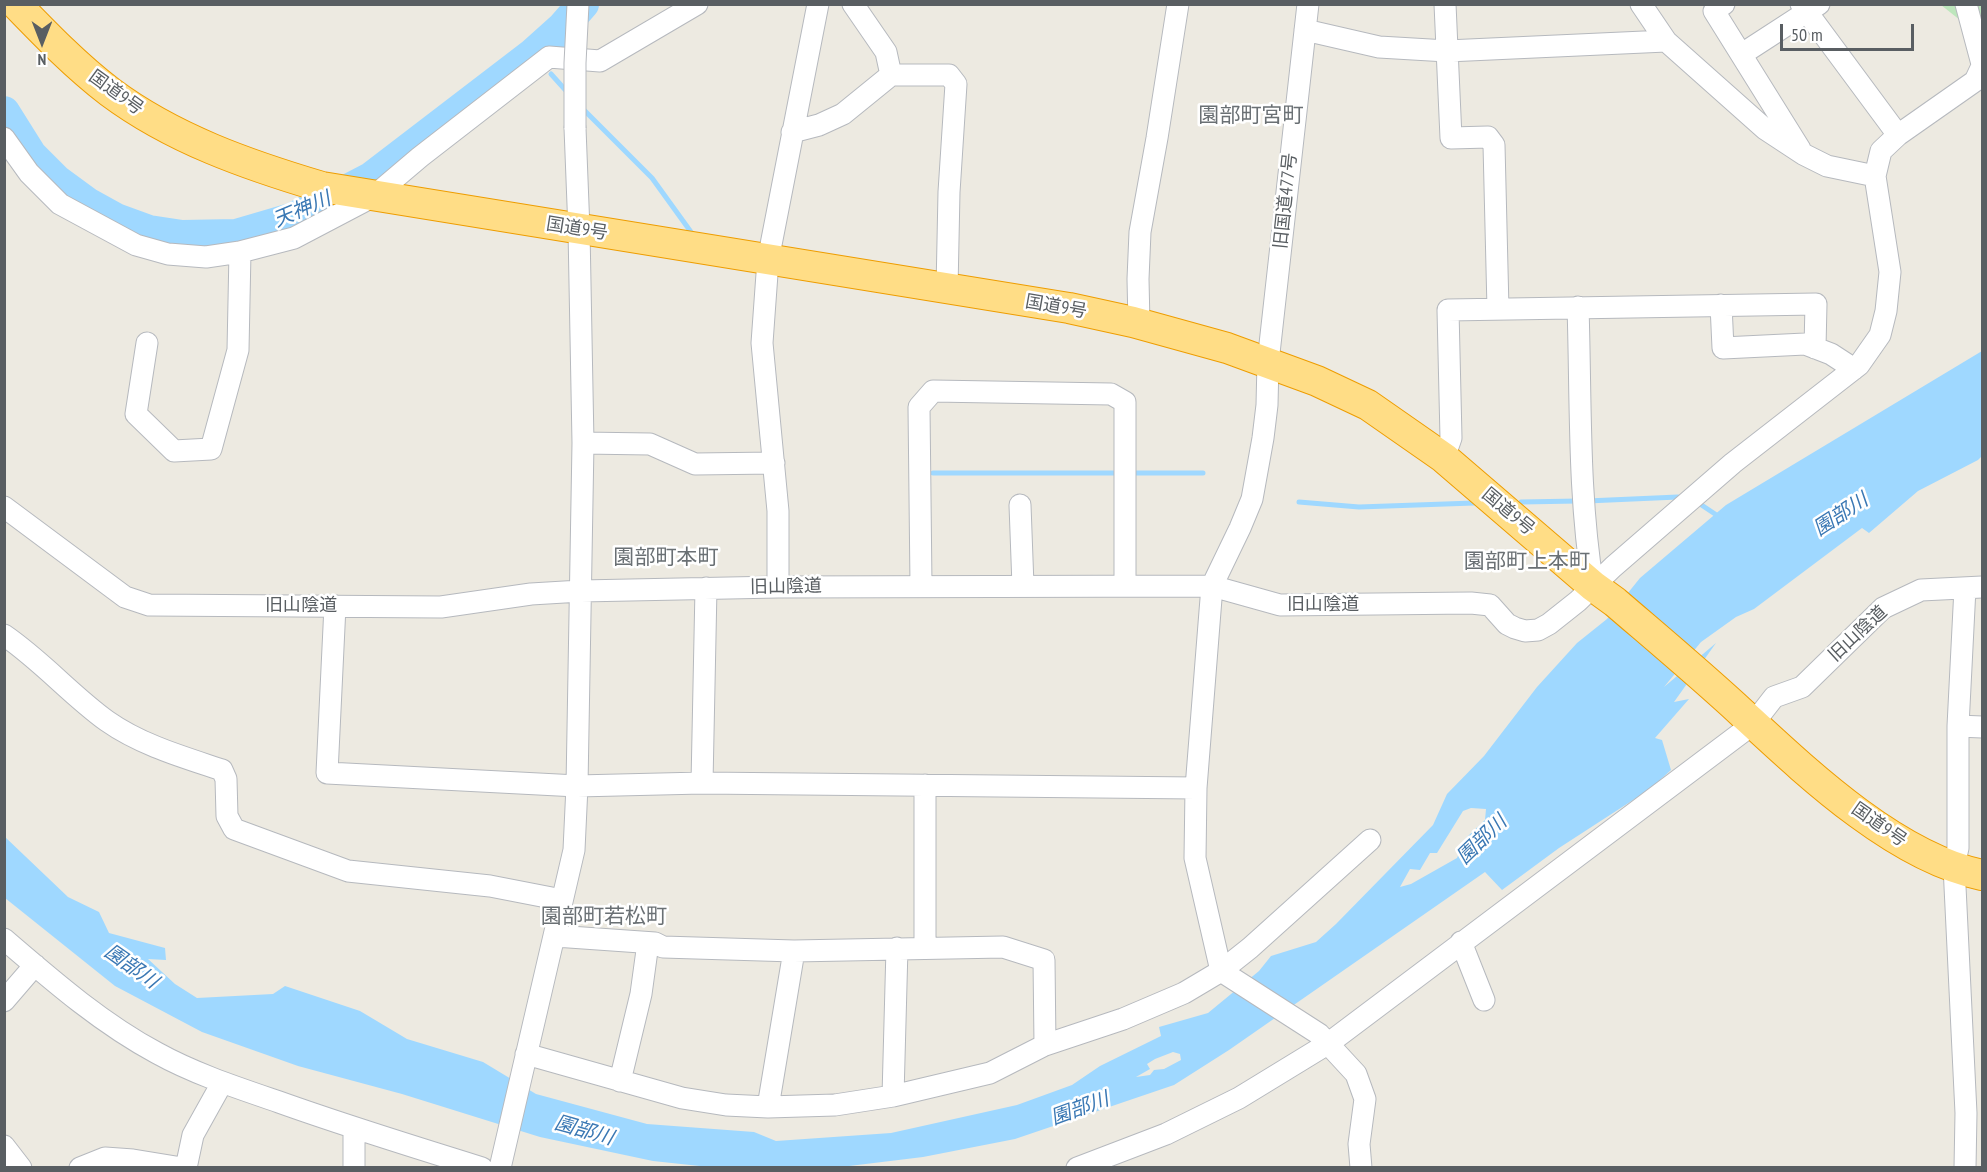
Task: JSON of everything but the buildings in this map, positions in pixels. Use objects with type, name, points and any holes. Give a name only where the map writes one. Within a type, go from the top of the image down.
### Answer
[{"type":"highway","name":"国道9号","points":[[16,4],[61,51],[111,92],[151,118],[211,148],[322,187],[1069,308],[1186,336],[1268,362],[1335,388],[1368,405],[1444,458],[1596,596],[1748,718],[1819,781],[1881,828],[1914,849],[1954,866],[1983,875]]},
{"type":"street","points":[[4,939],[107,1022],[157,1053],[222,1083],[354,1129],[494,1166],[525,1060],[574,850],[583,443],[575,128],[578,4]]},
{"type":"street","points":[[4,138],[29,173],[60,204],[136,245],[168,254],[206,256],[240,252],[294,238],[368,195],[549,57],[600,61],[697,4]]},
{"type":"street","points":[[778,587],[778,511],[762,344],[768,260],[818,4]]},
{"type":"street","points":[[853,4],[886,52],[891,75]]},
{"type":"street","points":[[1139,324],[1140,232],[1178,4]]},
{"type":"street","name":"旧国道477号","points":[[1212,586],[1252,499],[1266,416],[1268,362],[1308,4]]},
{"type":"street","points":[[1445,4],[1451,138],[1488,137],[1494,145],[1498,309]]},
{"type":"street","points":[[1641,4],[1666,41],[1765,129],[1803,154],[1827,166],[1875,176],[1881,152],[1898,135],[1975,81],[1983,65],[1966,4]]},
{"type":"street","points":[[1724,4],[1714,11],[1803,154]]},
{"type":"street","points":[[1742,54],[1809,8],[1898,135]]},
{"type":"street","points":[[1305,30],[1379,47],[1447,51],[1666,41]]},
{"type":"street","points":[[792,132],[819,125],[843,114],[891,75],[949,75],[956,84],[949,192],[947,289]]},
{"type":"street","name":"旧山陰道","points":[[4,507],[125,597],[149,605],[441,607],[531,594],[581,591],[778,587],[1212,586],[1280,605],[1471,603],[1490,605],[1507,624],[1526,631],[1538,630],[1596,596],[1733,463],[1859,365],[1880,334],[1886,311],[1890,272],[1875,176]]},
{"type":"street","points":[[147,343],[136,414],[174,451],[211,449],[238,350],[240,252]]},
{"type":"street","points":[[1444,458],[1451,438],[1448,310],[1816,304],[1815,348]]},
{"type":"street","points":[[1721,305],[1723,348],[1805,344],[1831,354],[1854,369]]},
{"type":"street","points":[[1578,307],[1587,547],[1596,596]]},
{"type":"street","points":[[921,586],[919,407],[933,391],[1111,394],[1125,402],[1125,586]]},
{"type":"street","points":[[583,443],[650,444],[695,464],[774,463]]},
{"type":"street","points":[[1020,505],[1023,586]]},
{"type":"street","points":[[1212,586],[1196,788],[1195,858],[1227,975],[1324,1039],[1356,1074],[1365,1099],[1359,1144],[1361,1167]]},
{"type":"street","points":[[1965,1167],[1966,1113],[1954,866],[1958,848],[1958,726],[1974,587]]},
{"type":"street","name":"旧山陰道","points":[[1077,1167],[1166,1134],[1239,1098],[1461,942],[1774,698],[1802,687],[1883,608],[1921,590],[1974,587]]},
{"type":"street","points":[[702,783],[706,588]]},
{"type":"street","points":[[335,606],[327,773],[577,786],[702,783],[1196,788]]},
{"type":"street","points":[[4,635],[25,650],[109,722],[162,750],[222,770],[226,779],[227,816],[234,829],[348,871],[490,886],[562,900]]},
{"type":"street","points":[[1958,726],[1983,727]]},
{"type":"street","points":[[925,785],[925,948]]},
{"type":"street","points":[[525,1060],[620,1081],[682,1098],[726,1106],[835,1105],[893,1096],[990,1073],[1045,1045],[1123,1019],[1227,975],[1250,948],[1370,840]]},
{"type":"street","points":[[555,936],[655,943],[663,947],[794,951],[1003,947],[1044,960],[1045,1045]]},
{"type":"street","points":[[1461,942],[1484,1000]]},
{"type":"street","points":[[620,1081],[641,994],[648,943]]},
{"type":"street","points":[[893,1096],[897,948]]},
{"type":"street","points":[[768,1107],[794,951]]},
{"type":"street","points":[[4,1000],[35,965]]},
{"type":"street","points":[[80,1167],[105,1158],[184,1167],[193,1135],[222,1083]]},
{"type":"street","points":[[354,1129],[354,1167]]},
{"type":"street","points":[[4,1146],[21,1167]]},
{"type":"green space","points":[[1941,5],[1982,5],[1982,24],[1975,32]]},
{"type":"water","name":"園部川","points":[[1982,351],[1982,456],[1918,491],[1869,533],[1862,528],[1754,609],[1736,617],[1701,642],[1664,687],[1716,643],[1674,702],[1689,699],[1655,738],[1662,740],[1671,770],[1650,789],[1559,848],[1502,890],[1485,872],[1229,1050],[1174,1085],[1015,1139],[923,1157],[841,1167],[709,1167],[653,1161],[540,1137],[402,1094],[298,1066],[202,1032],[115,986],[5,898],[4,836],[68,897],[99,912],[109,933],[165,948],[166,960],[148,959],[175,984],[197,998],[273,994],[285,986],[360,1011],[407,1039],[483,1062],[536,1094],[647,1124],[754,1132],[776,1141],[891,1133],[1017,1105],[1072,1085],[1100,1066],[1161,1036],[1159,1027],[1208,1013],[1259,971],[1271,956],[1316,942],[1433,825],[1447,794],[1484,756],[1537,687],[1577,643],[1607,619],[1640,578],[1726,505]],"holes":[[[1471,808],[1486,809],[1485,820],[1466,838],[1457,858],[1411,884],[1400,887],[1410,869],[1420,870],[1430,853],[1437,853],[1463,811]],[[1173,1052],[1180,1054],[1181,1060],[1164,1069],[1154,1070],[1150,1075],[1136,1077],[1150,1069],[1147,1064]]]},
{"type":"waterway","name":"天神川","points":[[4,112],[31,155],[57,181],[87,203],[116,219],[149,231],[182,236],[236,235],[294,218],[371,178],[533,54],[562,28],[583,4]]},
{"type":"waterway","points":[[551,74],[569,94]]},
{"type":"waterway","points":[[581,107],[652,178],[691,232]]},
{"type":"waterway","points":[[933,473],[1120,473]]},
{"type":"waterway","points":[[1130,473],[1203,473]]},
{"type":"waterway","points":[[1587,501],[1678,497]]},
{"type":"waterway","points":[[1521,502],[1578,501]]},
{"type":"waterway","points":[[1299,502],[1359,507],[1474,503]]},
{"type":"waterway","points":[[1700,504],[1721,518]]},
{"type":"district","name":"園部町宮町","points":[[1251,116]]},
{"type":"district","name":"園部町本町","points":[[666,558]]},
{"type":"district","name":"園部町上本町","points":[[1527,562]]},
{"type":"district","name":"園部町若松町","points":[[604,917]]}]
